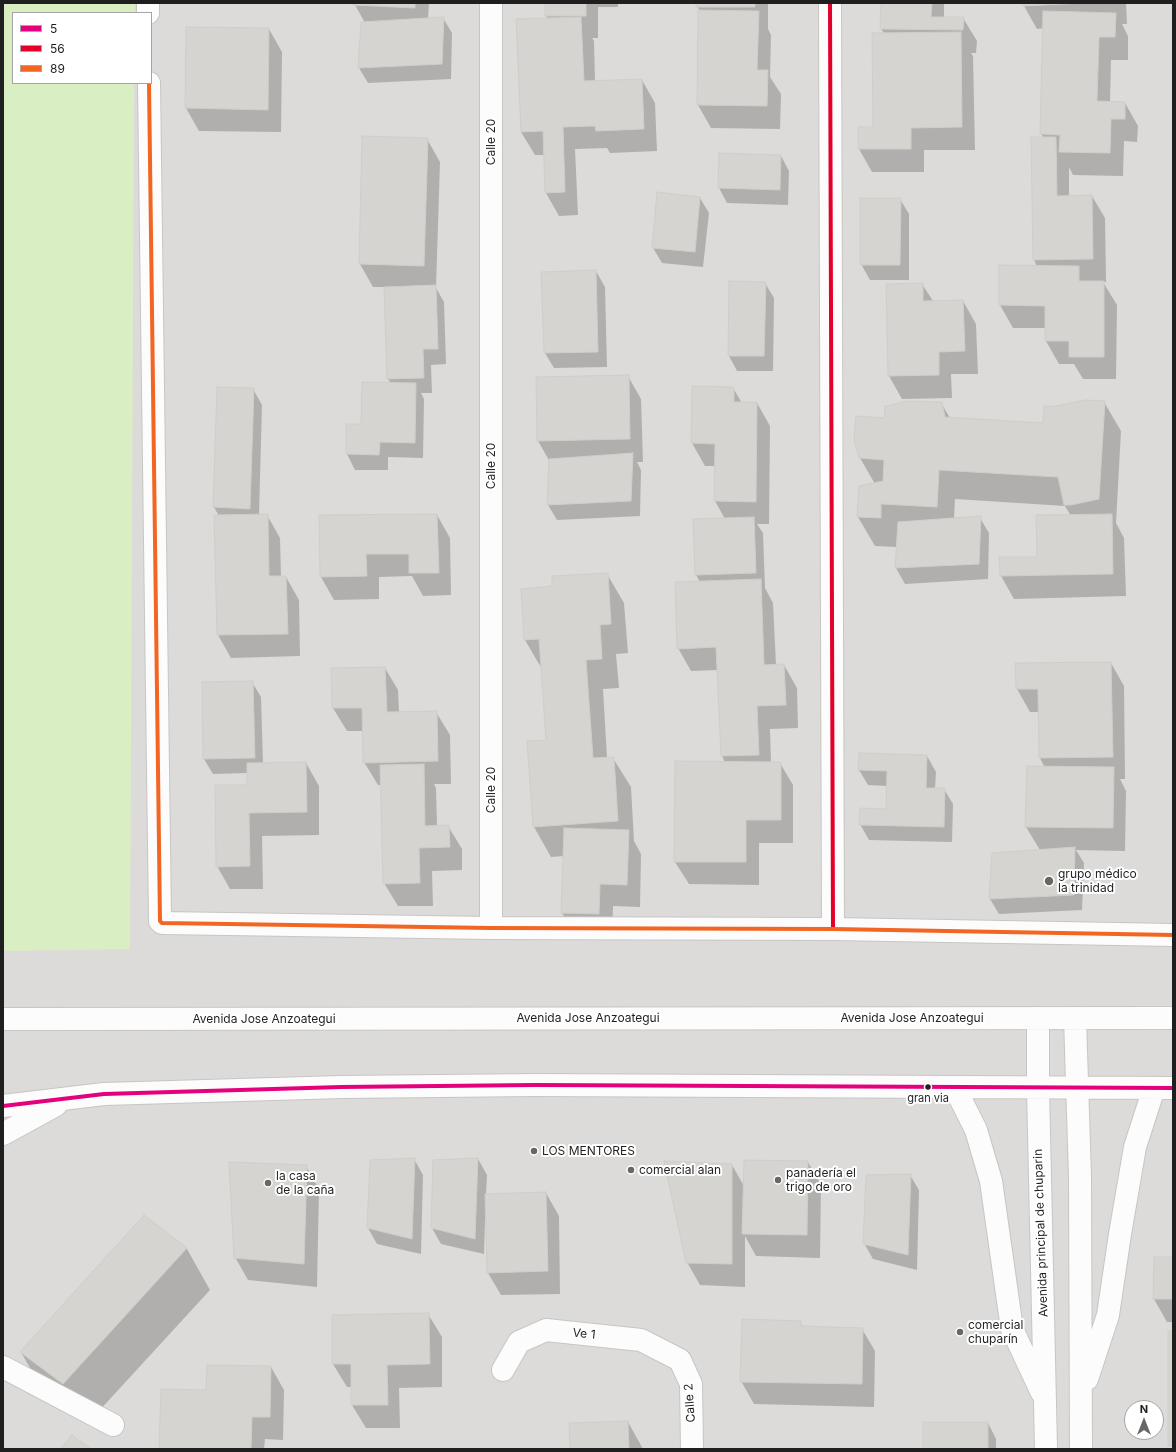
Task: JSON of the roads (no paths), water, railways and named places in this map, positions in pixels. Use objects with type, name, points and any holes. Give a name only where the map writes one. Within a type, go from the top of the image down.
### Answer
[{"type":"street","name":"Calle 20","points":[[491,3],[491,928]]},
{"type":"street","points":[[830,3],[833,929]]},
{"type":"street","points":[[149,84],[160,921],[162,923],[491,928],[833,929],[1173,935]]},
{"type":"street","name":"Avenida principal de chuparin","points":[[1038,1018],[1038,1088],[1046,1449]]},
{"type":"street","points":[[1075,1018],[1080,1177],[1081,1449]]},
{"type":"street","name":"Avenida Jose Anzoategui","points":[[3,1019],[1173,1018]]},
{"type":"street","points":[[3,1106],[104,1094],[349,1087],[535,1085],[1163,1088],[1135,1147],[1108,1315],[1081,1397]]},
{"type":"street","points":[[955,1088],[976,1130],[991,1181],[1012,1329],[1046,1402]]},
{"type":"street","points":[[3,1134],[67,1099]]},
{"type":"street","name":"Ve 1","points":[[503,1370],[519,1342],[546,1330],[641,1340],[680,1360]]},
{"type":"street","name":"Calle 2","points":[[680,1360],[691,1384],[692,1449]]},
{"type":"street","points":[[3,1367],[113,1425]]},
{"type":"place","name":"grupo médico la trinidad","points":[[1049,881]]},
{"type":"place","name":"gran via","points":[[928,1087]]},
{"type":"place","name":"LOS MENTORES","points":[[534,1151]]},
{"type":"place","name":"comercial alan","points":[[631,1170]]},
{"type":"place","name":"panadería el trigo de oro","points":[[778,1180]]},
{"type":"place","name":"la casa de la caña","points":[[268,1183]]},
{"type":"place","name":"comercial chuparín","points":[[960,1332]]}]
